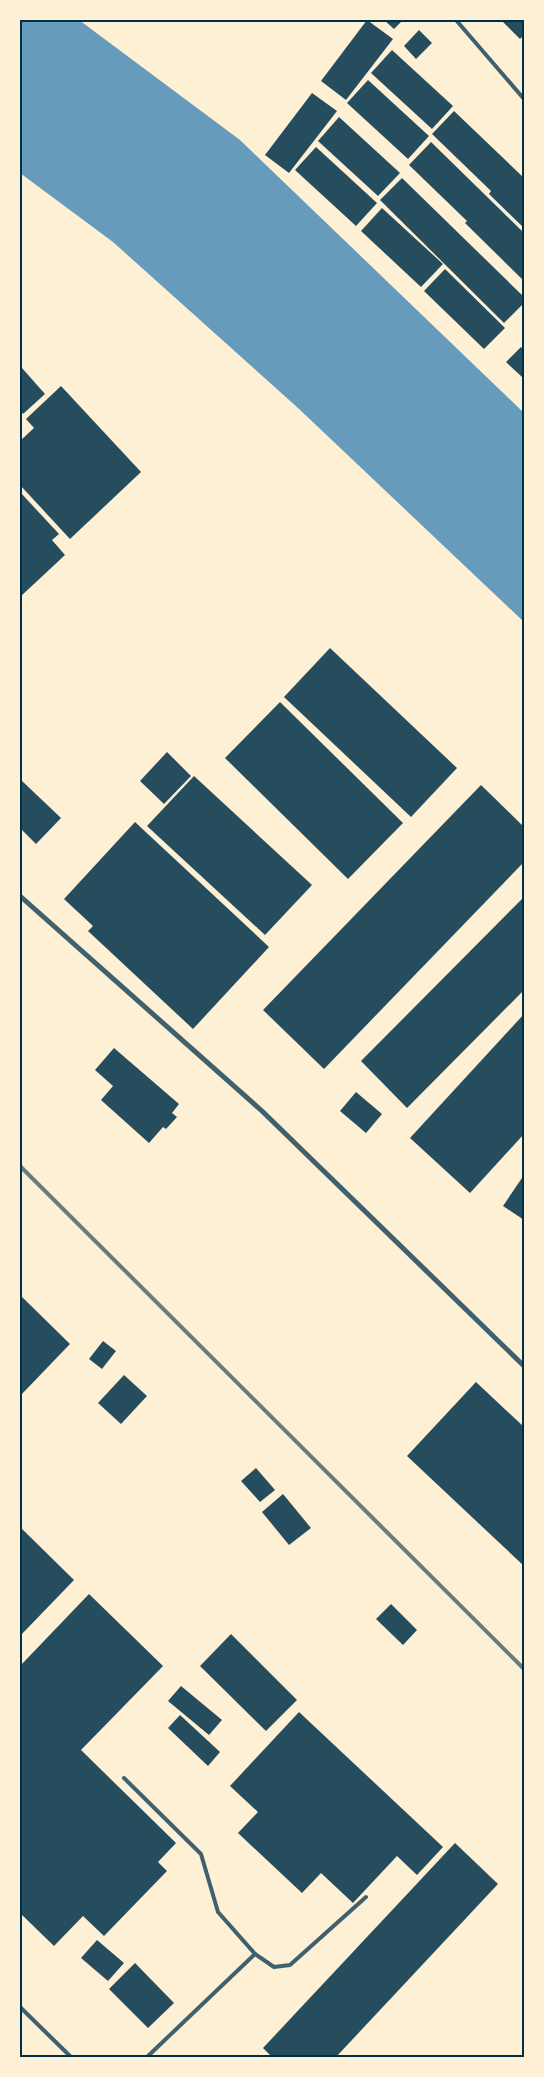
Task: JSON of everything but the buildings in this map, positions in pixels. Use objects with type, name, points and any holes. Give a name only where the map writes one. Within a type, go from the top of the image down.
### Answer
[{"type":"street","points":[[20,896],[262,1111],[524,1366]]},
{"type":"lane","points":[[456,20],[524,99]]},
{"type":"lane","points":[[124,1778],[201,1854],[218,1912],[255,1954],[274,1967],[290,1965],[366,1897]]},
{"type":"lane","points":[[148,2057],[255,1954]]},
{"type":"lane","points":[[20,2007],[71,2057]]},
{"type":"water","points":[[20,20],[79,20],[240,140],[524,413],[524,622],[298,408],[113,242],[20,173]]},
{"type":"railway","points":[[20,1166],[524,1669]]}]
